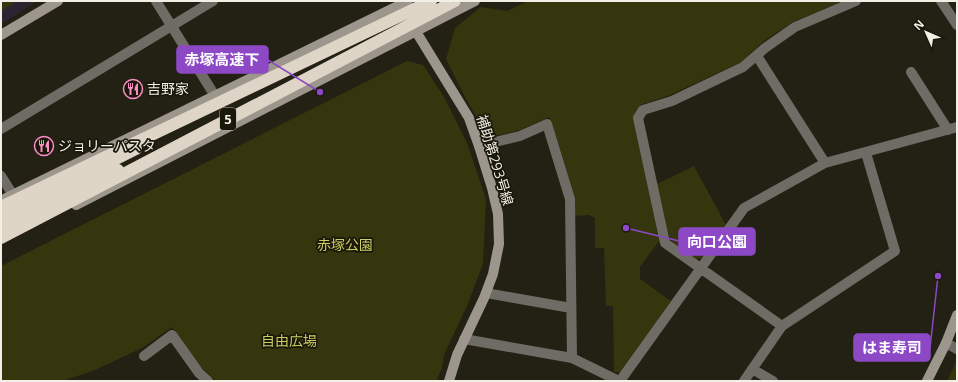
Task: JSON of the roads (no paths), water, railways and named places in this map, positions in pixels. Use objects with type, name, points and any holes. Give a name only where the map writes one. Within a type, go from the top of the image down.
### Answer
[{"type":"highway","name":"5","points":[[1,207],[332,50],[431,1]]},
{"type":"highway","name":"5","points":[[1,238],[455,1]]},
{"type":"highway","points":[[1,217],[332,50]]},
{"type":"highway","points":[[1,229],[338,61]]},
{"type":"main road","points":[[1,36],[58,1]]},
{"type":"main road","points":[[1,244],[475,1]]},
{"type":"main road","points":[[1,200],[215,96],[402,2]]},
{"type":"main road","name":"補助第293号線","points":[[402,2],[416,31],[469,118],[496,202],[499,229],[493,274],[486,293],[464,339],[451,371],[449,381]]},
{"type":"main road","points":[[927,381],[946,343],[957,316]]},
{"type":"street","points":[[156,1],[215,96]]},
{"type":"street","points":[[1,129],[213,1]]},
{"type":"street","points":[[782,326],[665,243],[638,118],[643,110],[672,100],[743,67],[765,48],[795,27],[856,1]]},
{"type":"street","points":[[941,1],[957,25]]},
{"type":"street","points":[[757,56],[825,164]]},
{"type":"street","points":[[464,339],[572,358],[620,381],[744,208],[825,164],[952,129],[911,72]]},
{"type":"street","points":[[479,146],[520,136],[547,124],[570,199],[572,358]]},
{"type":"street","points":[[744,381],[782,326],[895,251],[866,153]]},
{"type":"street","points":[[1,176],[13,195]]},
{"type":"street","points":[[486,293],[571,308]]},
{"type":"street","points":[[144,356],[172,335],[199,373],[208,381]]},
{"type":"street","points":[[946,343],[957,350]]},
{"type":"street","points":[[752,369],[773,381]]},
{"type":"place","name":"吉野家","points":[[133,89]]},
{"type":"place","name":"赤塚高速下","points":[[320,92]]},
{"type":"place","name":"ジョリーパスタ","points":[[44,146]]},
{"type":"place","name":"向口公園","points":[[626,228]]},
{"type":"place","name":"はま寿司","points":[[938,276]]},
{"type":"park label","name":"赤塚公園","points":[[345,245]]},
{"type":"park label","name":"自由広場","points":[[289,341]]}]
